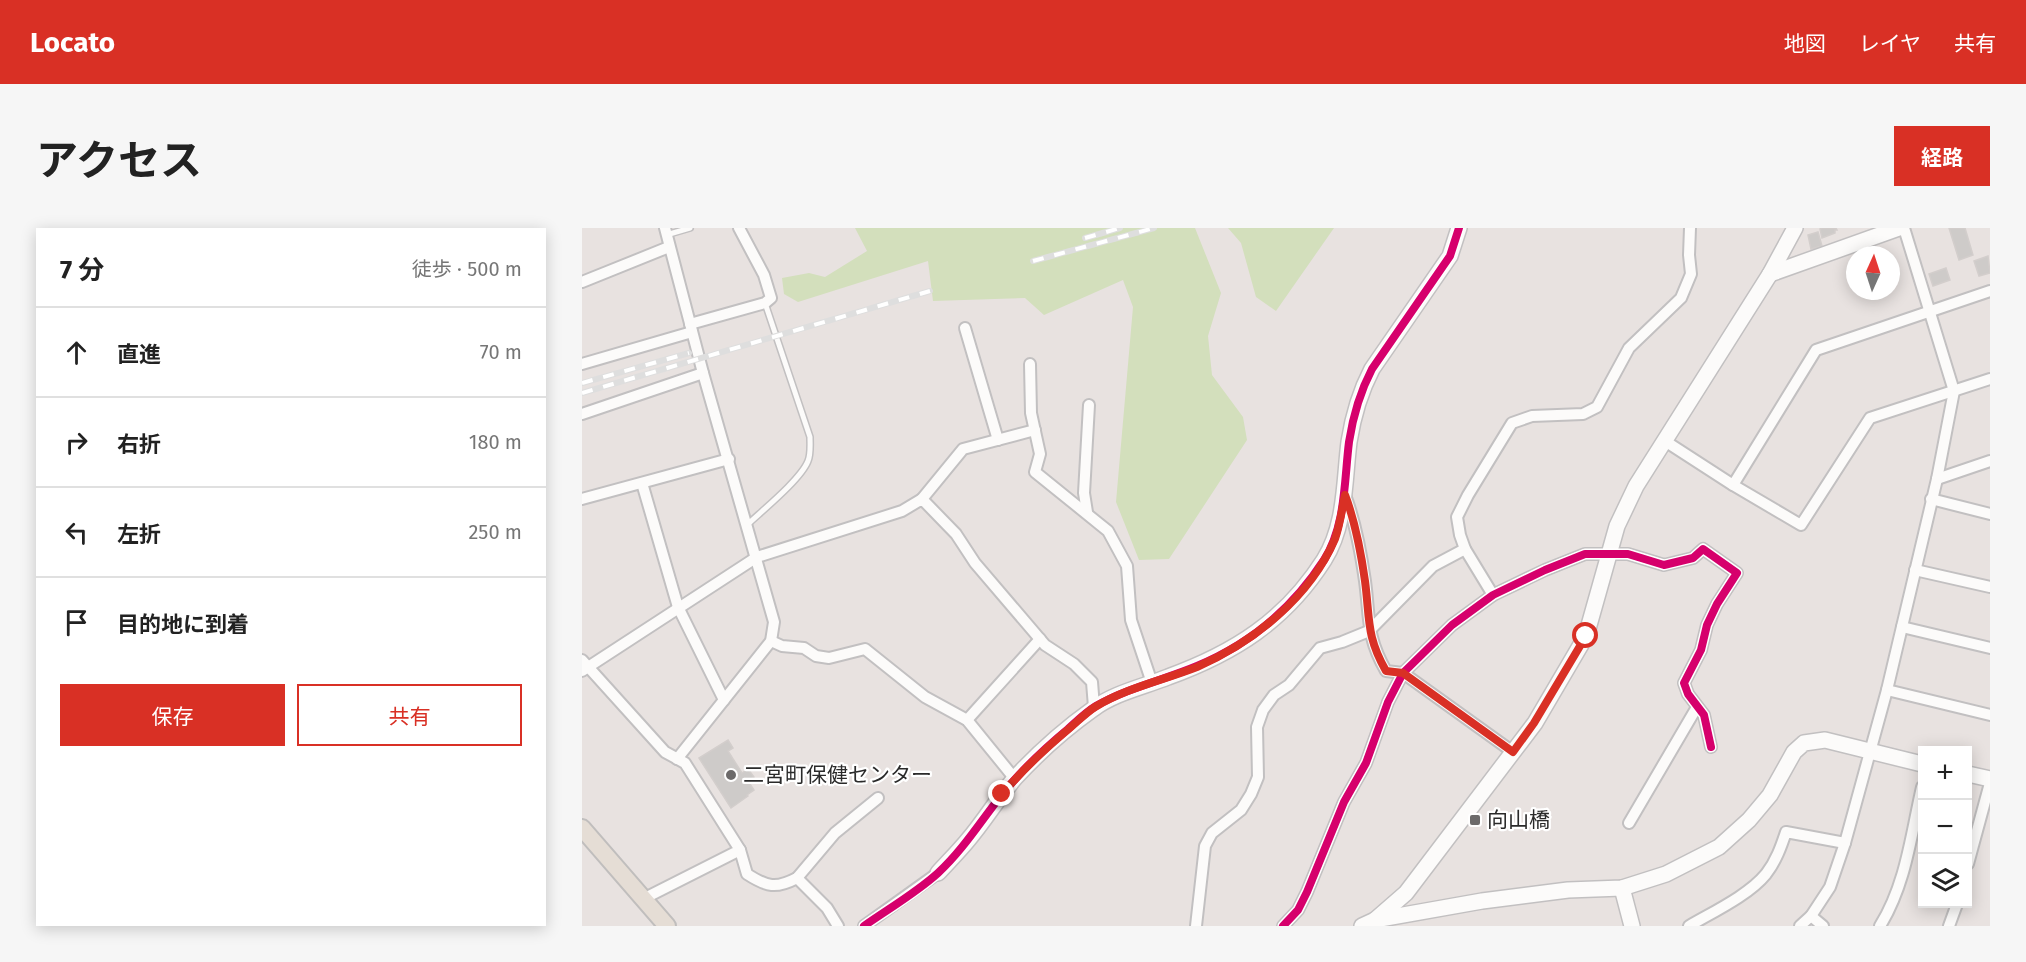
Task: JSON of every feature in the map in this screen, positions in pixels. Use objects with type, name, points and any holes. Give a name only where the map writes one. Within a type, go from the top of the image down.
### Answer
[{"type":"main road","points":[[582,828],[667,926]]},
{"type":"street","points":[[582,364],[765,303],[771,298],[764,275],[739,228]]},
{"type":"street","points":[[864,926],[938,873],[969,839],[1015,779],[1094,707],[1199,666],[1227,651],[1271,622],[1287,607],[1310,580],[1335,538],[1345,495],[1350,440],[1363,386],[1372,369],[1450,256],[1459,228]]},
{"type":"street","points":[[1493,595],[1465,549],[1460,535],[1457,517],[1468,495],[1512,423],[1532,416],[1583,414],[1597,407],[1629,348],[1681,298],[1691,274],[1690,228]]},
{"type":"street","points":[[1368,923],[1406,893],[1534,723],[1586,636],[1617,526],[1636,486],[1770,274],[1795,228]]},
{"type":"street","points":[[1770,274],[1899,228]]},
{"type":"street","points":[[1800,926],[1811,916],[1830,887],[1845,843],[1887,690],[1937,478],[1954,391],[1904,228]]},
{"type":"street","points":[[666,231],[703,374],[748,524],[774,622],[771,641],[677,759]]},
{"type":"street","points":[[582,282],[669,247]]},
{"type":"street","points":[[1733,485],[1816,350],[1990,291]]},
{"type":"street","points":[[965,328],[998,440]]},
{"type":"street","points":[[1030,364],[1031,413],[1040,454],[1035,472],[1108,531],[1127,566],[1131,620],[1152,683]]},
{"type":"street","points":[[582,414],[703,374]]},
{"type":"street","points":[[1665,441],[1801,525],[1870,418],[1990,379]]},
{"type":"street","points":[[1087,512],[1084,493],[1089,405]]},
{"type":"street","points":[[878,798],[835,833],[798,878],[783,885],[763,884],[747,874],[740,850],[685,763],[665,752],[584,666],[757,557],[902,511],[922,499],[963,449],[1035,430]]},
{"type":"street","points":[[582,499],[729,459]]},
{"type":"street","points":[[1937,478],[1990,461]]},
{"type":"street","points":[[642,483],[678,607],[724,700]]},
{"type":"street","points":[[1345,495],[1350,508],[1365,581],[1369,630],[1377,656],[1386,671],[1403,673],[1513,752]]},
{"type":"street","points":[[922,499],[956,534],[975,563],[1040,639],[1074,664],[1092,682],[1094,707]]},
{"type":"street","points":[[1931,499],[1990,514]]},
{"type":"street","points":[[1196,926],[1205,846],[1212,833],[1241,810],[1251,794],[1258,777],[1257,727],[1263,710],[1274,695],[1289,685],[1320,648],[1342,642],[1369,630],[1433,566],[1465,549]]},
{"type":"street","points":[[1283,926],[1298,910],[1307,892],[1344,802],[1366,763],[1388,702],[1403,673],[1452,625],[1493,595],[1545,570],[1585,554],[1628,554],[1664,565],[1693,558],[1703,549],[1737,573],[1717,604],[1707,625],[1701,650],[1684,683],[1688,694],[1704,715],[1712,747]]},
{"type":"street","points":[[1915,570],[1990,587]]},
{"type":"street","points":[[1902,627],[1990,648]]},
{"type":"street","points":[[967,720],[1040,639]]},
{"type":"street","points":[[771,641],[782,646],[804,648],[816,656],[828,658],[865,649],[925,697],[967,720],[1015,779]]},
{"type":"street","points":[[1887,690],[1990,715]]},
{"type":"street","points":[[1629,823],[1697,706]]},
{"type":"street","points":[[1368,923],[1482,901],[1568,890],[1622,888],[1666,874],[1719,847],[1749,820],[1770,795],[1794,752],[1804,743],[1825,740],[1918,763]]},
{"type":"street","points":[[1971,854],[1990,781],[1972,775]]},
{"type":"street","points":[[1880,926],[1891,908],[1904,874],[1909,841],[1920,800]]},
{"type":"street","points":[[1689,926],[1745,892],[1765,875],[1778,854],[1786,832],[1845,843]]},
{"type":"street","points":[[643,899],[740,850]]},
{"type":"street","points":[[798,878],[827,908],[838,926]]},
{"type":"street","points":[[1622,888],[1632,926]]},
{"type":"street","points":[[1949,926],[1955,908]]},
{"type":"street","points":[[1811,916],[1823,926]]},
{"type":"lane","points":[[666,231],[690,228]]},
{"type":"lane","points":[[748,524],[794,479],[808,462],[810,454],[810,437],[765,303]]},
{"type":"green space","points":[[855,228],[1195,228],[1221,293],[1208,336],[1212,375],[1243,417],[1247,440],[1169,559],[1139,560],[1116,502],[1133,307],[1123,280],[1044,315],[1025,298],[933,301],[928,261],[798,302],[784,294],[782,278],[809,273],[825,277],[867,251]]},
{"type":"green space","points":[[1228,228],[1334,228],[1276,311],[1256,297],[1241,243]]},
{"type":"building","points":[[1836,228],[1837,230],[1822,238],[1820,229]]},
{"type":"building","points":[[1949,228],[1965,228],[1973,255],[1959,260]]},
{"type":"building","points":[[1818,232],[1822,246],[1811,249],[1808,235]]},
{"type":"building","points":[[1988,256],[1990,273],[1979,276],[1974,261]]},
{"type":"building","points":[[1946,268],[1950,280],[1933,286],[1929,274]]},
{"type":"building","name":"二宮町保健センター","points":[[728,740],[733,748],[728,751],[742,773],[748,769],[754,777],[748,781],[754,790],[731,808],[699,758]]},
{"type":"railway","points":[[1085,238],[1120,228]]},
{"type":"railway","points":[[1033,261],[1154,228]]},
{"type":"railway","points":[[582,393],[930,291]]},
{"type":"railway","points":[[582,383],[689,353]]},
{"type":"cycle path","points":[[864,926],[938,873],[965,844],[1019,775],[1089,711],[1120,694],[1197,666],[1235,647],[1269,623],[1299,594],[1324,560],[1336,532],[1343,503],[1351,432],[1368,378],[1450,256],[1459,228]]},
{"type":"cycle path","points":[[1283,926],[1298,910],[1307,892],[1344,802],[1366,763],[1388,702],[1403,673],[1452,625],[1493,595],[1545,570],[1585,554],[1628,554],[1664,565],[1693,558],[1703,549],[1737,573],[1717,604],[1707,625],[1701,650],[1684,683],[1688,694],[1704,715],[1711,747]]},
{"type":"place","name":"二宮町保健センター","points":[[731,775]]},
{"type":"place","name":"向山橋","points":[[1475,820]]},
{"type":"route","points":[[1002,794],[1027,766],[1094,707],[1199,666],[1227,651],[1271,622],[1310,580],[1325,558],[1335,538],[1345,495],[1350,508],[1365,581],[1369,630],[1377,656],[1386,671],[1403,673],[1513,752],[1534,723],[1586,636]]}]
